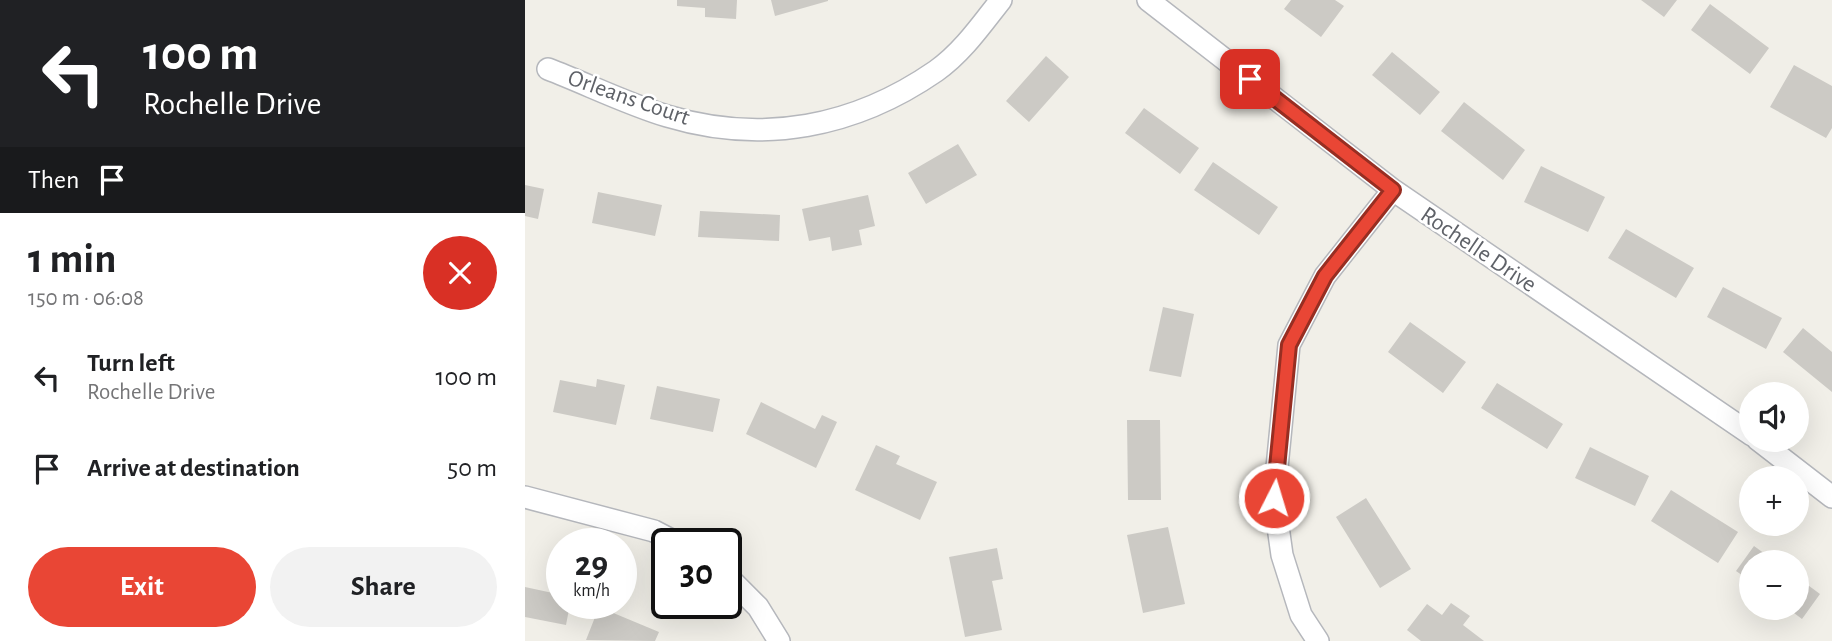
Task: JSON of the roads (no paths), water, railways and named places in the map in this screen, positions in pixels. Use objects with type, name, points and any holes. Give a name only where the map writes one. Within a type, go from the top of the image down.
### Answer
[{"type":"street","name":"Orleans Court","points":[[548,69],[668,116],[750,131],[817,126],[879,104],[938,70],[973,36],[1001,0]]},
{"type":"street","name":"Rochelle Drive","points":[[1148,0],[1393,190],[1739,426]]},
{"type":"street","points":[[1318,641],[1301,615],[1282,555],[1274,498],[1289,345],[1325,276],[1393,190]]},
{"type":"street","points":[[1775,452],[1832,497]]},
{"type":"street","points":[[525,497],[651,530]]},
{"type":"street","points":[[742,591],[758,607],[779,641]]}]
